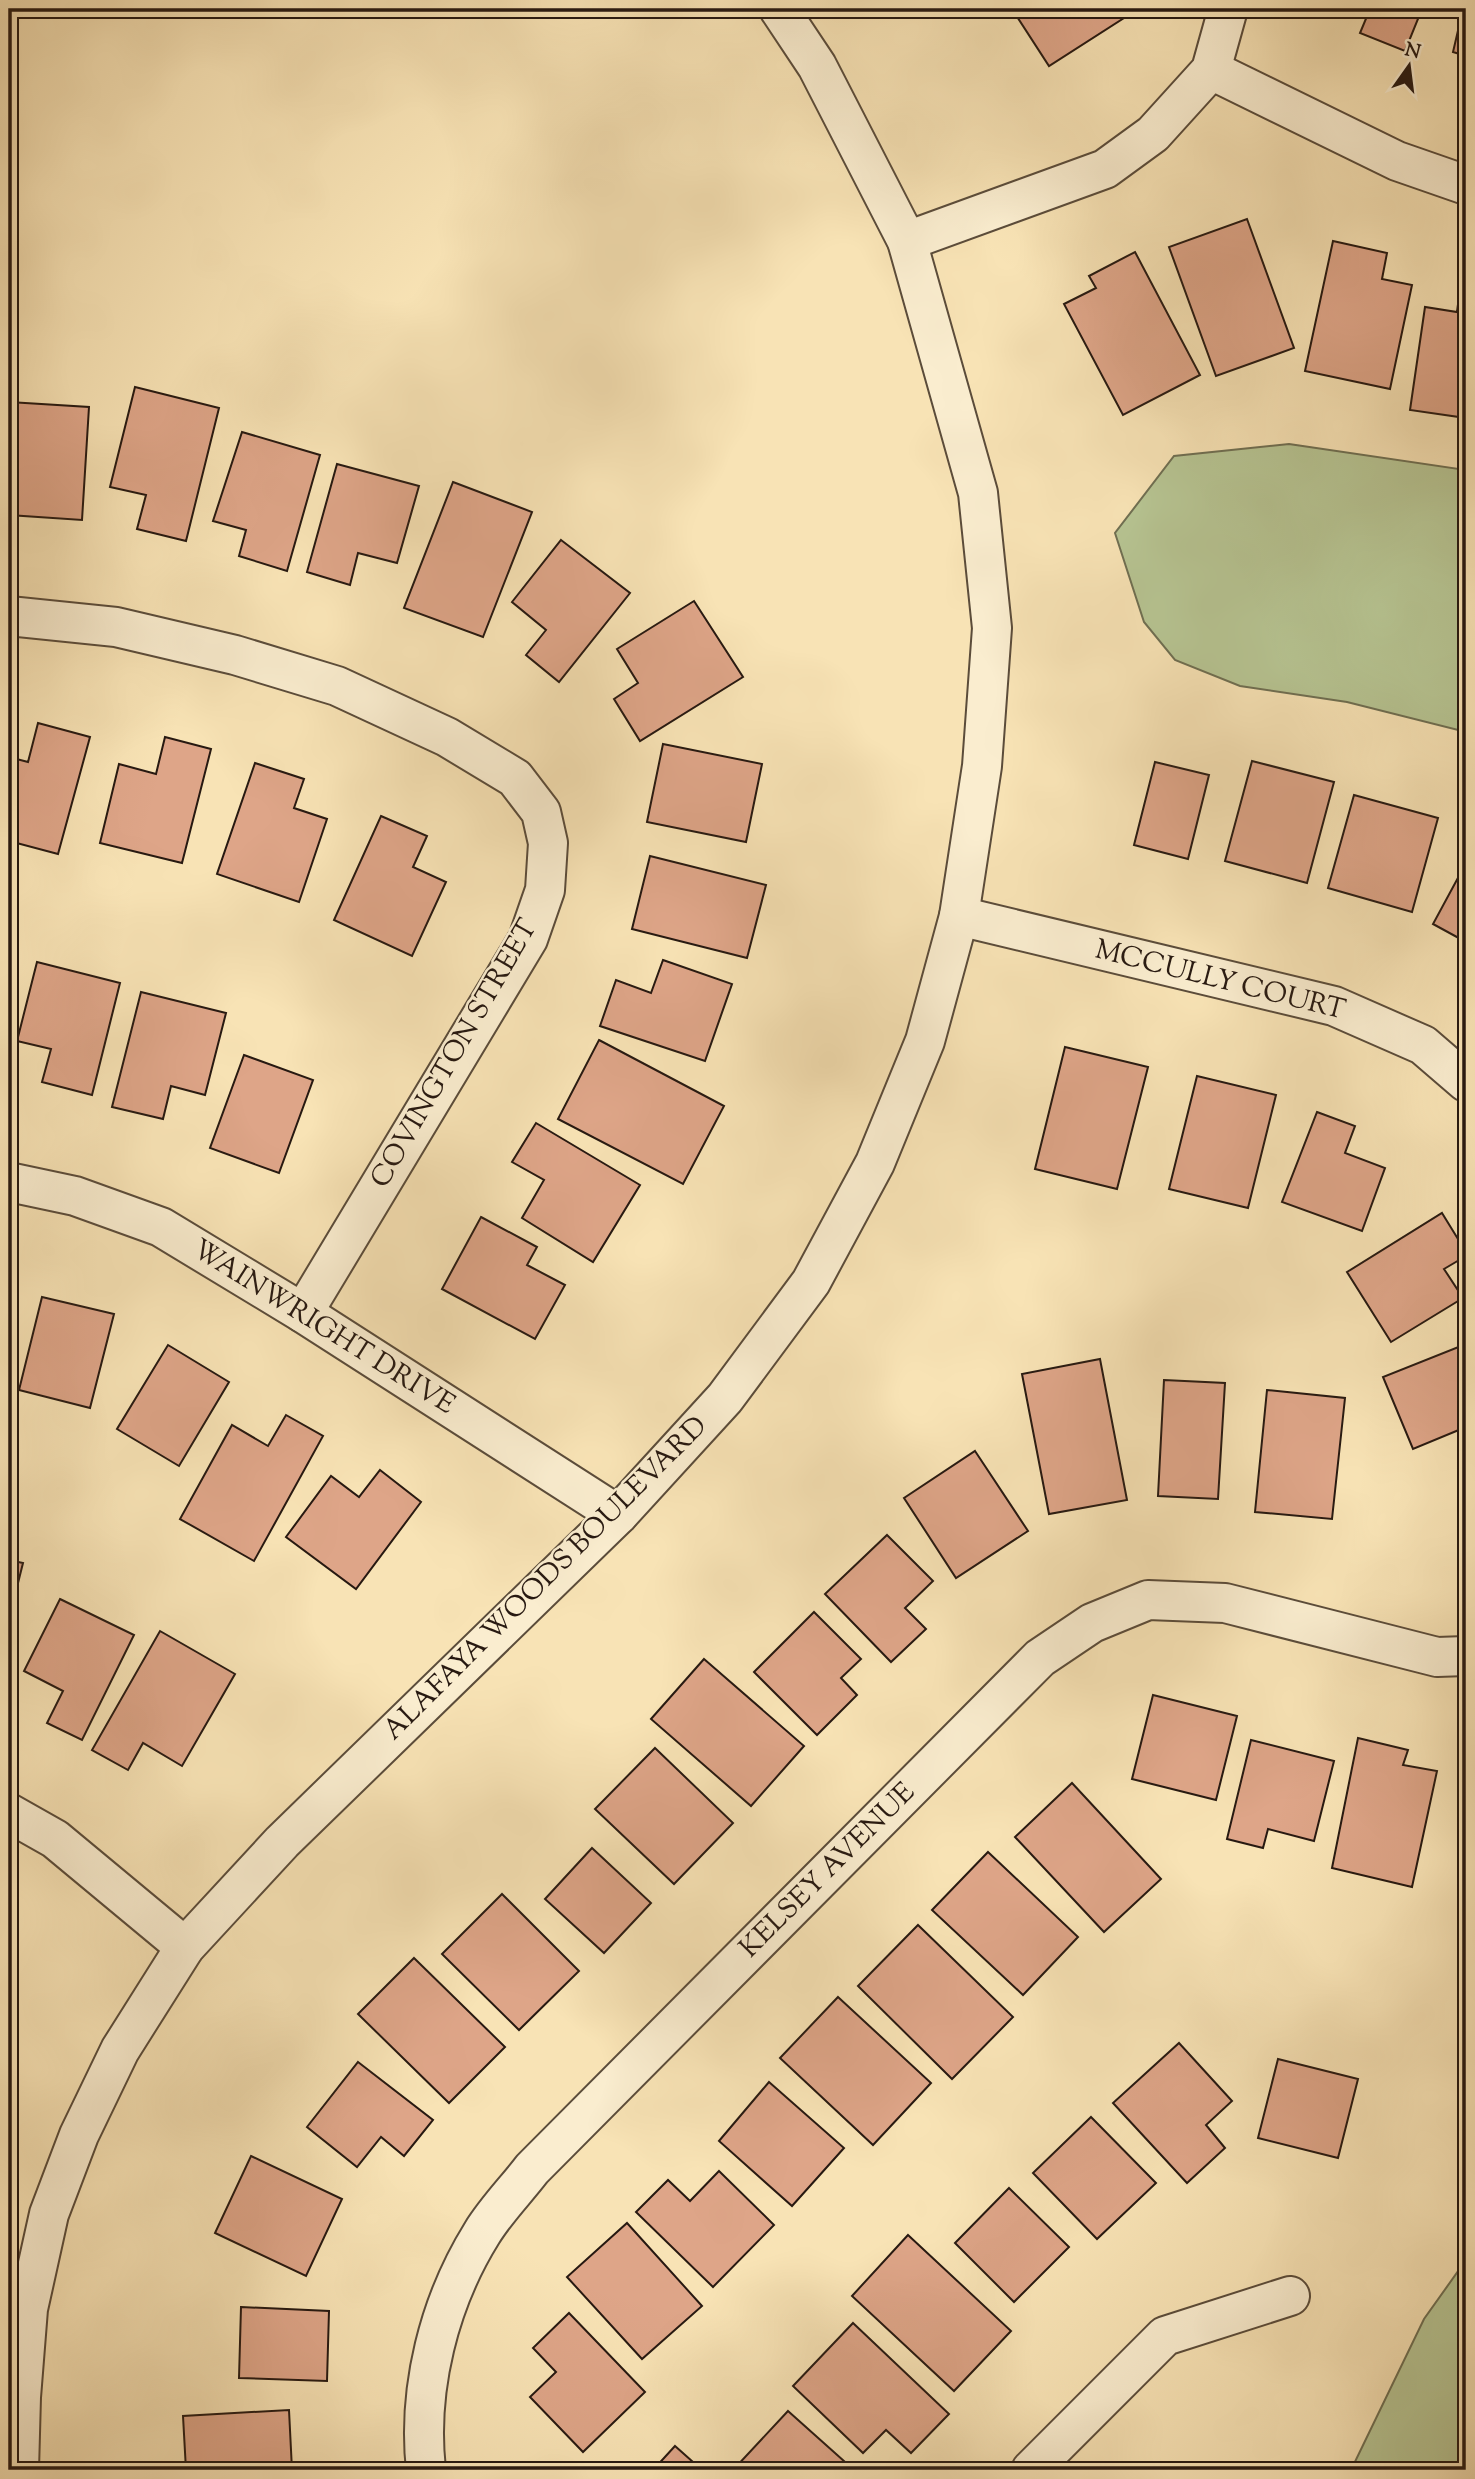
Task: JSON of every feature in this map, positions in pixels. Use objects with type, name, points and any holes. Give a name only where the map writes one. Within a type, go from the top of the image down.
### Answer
[{"type":"street","name":"ALAFAYA WOODS BOULEVARD","points":[[19,2470],[28,2309],[49,2214],[79,2135],[120,2050],[186,1947],[282,1842],[618,1515],[725,1398],[811,1282],[875,1163],[925,1041],[959,916],[982,766],[992,628],[978,493],[907,241],[817,66],[779,9]]},
{"type":"street","points":[[907,241],[1105,169],[1153,134],[1211,70],[1228,9]]},
{"type":"street","points":[[1211,70],[1397,161],[1466,185]]},
{"type":"street","name":"COVINGTON STREET","points":[[9,616],[116,627],[235,655],[337,686],[447,737],[515,778],[541,811],[548,843],[545,890],[527,939],[303,1313]]},
{"type":"street","name":"MCCULLY COURT","points":[[959,916],[1334,1006],[1423,1045],[1466,1082]]},
{"type":"street","name":"WAINWRIGHT DRIVE","points":[[9,1182],[75,1196],[161,1227],[303,1313],[618,1515]]},
{"type":"street","name":"KELSEY AVENUE","points":[[426,2470],[422,2431],[430,2363],[450,2299],[482,2232],[532,2169],[1040,1658],[1091,1623],[1148,1600],[1225,1603],[1437,1657],[1466,1656]]},
{"type":"street","points":[[9,1813],[55,1839],[186,1947]]},
{"type":"street","points":[[1031,2470],[1164,2336],[1290,2295]]},
{"type":"green space","points":[[1289,444],[1466,470],[1466,732],[1347,702],[1240,686],[1175,660],[1144,622],[1115,533],[1174,456]]},
{"type":"green space","points":[[1466,2260],[1466,2470],[1351,2470],[1424,2319]]},
{"type":"building","points":[[1012,9],[1138,9],[1049,66]]},
{"type":"building","points":[[1370,9],[1422,9],[1405,51],[1360,33]]},
{"type":"building","points":[[1463,9],[1466,9],[1466,56],[1453,52]]},
{"type":"building","points":[[1247,219],[1294,348],[1216,376],[1169,247]]},
{"type":"building","points":[[1333,241],[1387,253],[1382,279],[1412,285],[1390,389],[1305,371]]},
{"type":"building","points":[[1135,252],[1200,375],[1123,415],[1064,304],[1096,288],[1089,276]]},
{"type":"building","points":[[1461,281],[1466,282],[1466,418],[1410,410],[1425,307],[1457,312]]},
{"type":"building","points":[[135,387],[219,408],[186,541],[137,529],[146,495],[110,487]]},
{"type":"building","points":[[9,402],[89,407],[82,520],[9,515]]},
{"type":"building","points":[[242,432],[320,455],[287,571],[239,556],[246,530],[213,521]]},
{"type":"building","points":[[337,464],[419,486],[397,563],[358,553],[350,585],[307,572]]},
{"type":"building","points":[[453,482],[532,512],[483,637],[404,608]]},
{"type":"building","points":[[561,540],[630,593],[559,682],[526,655],[546,630],[512,602]]},
{"type":"building","points":[[694,601],[743,677],[640,741],[614,699],[638,683],[617,649]]},
{"type":"building","points":[[38,723],[90,737],[58,854],[9,841],[9,757],[28,762]]},
{"type":"building","points":[[165,737],[211,749],[182,863],[100,843],[119,764],[156,774]]},
{"type":"building","points":[[663,744],[762,764],[746,842],[647,822]]},
{"type":"building","points":[[1252,761],[1334,782],[1307,883],[1225,861]]},
{"type":"building","points":[[1155,762],[1209,775],[1188,859],[1134,845]]},
{"type":"building","points":[[255,763],[304,779],[294,808],[327,819],[299,902],[217,874]]},
{"type":"building","points":[[1354,795],[1438,818],[1412,912],[1328,888]]},
{"type":"building","points":[[381,816],[427,836],[413,867],[446,882],[412,956],[334,920]]},
{"type":"building","points":[[650,856],[766,885],[747,958],[632,929]]},
{"type":"building","points":[[1466,863],[1466,942],[1433,924]]},
{"type":"building","points":[[663,960],[732,984],[705,1061],[600,1026],[616,980],[651,993]]},
{"type":"building","points":[[37,962],[120,983],[92,1095],[42,1082],[51,1049],[17,1041]]},
{"type":"building","points":[[141,992],[226,1013],[205,1095],[171,1086],[163,1119],[112,1107]]},
{"type":"building","points":[[599,1040],[724,1106],[683,1184],[558,1119]]},
{"type":"building","points":[[1065,1047],[1148,1067],[1117,1189],[1035,1169]]},
{"type":"building","points":[[244,1055],[313,1080],[279,1173],[210,1148]]},
{"type":"building","points":[[1197,1076],[1276,1095],[1248,1208],[1169,1189]]},
{"type":"building","points":[[1317,1112],[1355,1126],[1345,1153],[1385,1168],[1362,1231],[1282,1202]]},
{"type":"building","points":[[536,1123],[640,1185],[593,1262],[522,1218],[544,1180],[512,1162]]},
{"type":"building","points":[[1442,1213],[1466,1252],[1466,1256],[1444,1269],[1463,1298],[1391,1342],[1347,1272]]},
{"type":"building","points":[[481,1217],[537,1247],[527,1265],[565,1285],[535,1339],[442,1289]]},
{"type":"building","points":[[42,1297],[114,1314],[90,1408],[19,1390]]},
{"type":"building","points":[[1466,1344],[1466,1427],[1413,1449],[1383,1377]]},
{"type":"building","points":[[168,1345],[229,1382],[179,1466],[117,1429]]},
{"type":"building","points":[[1100,1359],[1127,1500],[1049,1514],[1022,1374]]},
{"type":"building","points":[[1164,1380],[1225,1383],[1218,1499],[1158,1496]]},
{"type":"building","points":[[1267,1390],[1345,1398],[1332,1519],[1255,1512]]},
{"type":"building","points":[[286,1415],[323,1436],[254,1561],[180,1519],[232,1425],[268,1446]]},
{"type":"building","points":[[975,1451],[1028,1531],[956,1578],[904,1498]]},
{"type":"building","points":[[380,1470],[421,1502],[356,1589],[286,1537],[331,1476],[359,1497]]},
{"type":"building","points":[[887,1535],[933,1581],[905,1608],[926,1629],[891,1662],[825,1594]]},
{"type":"building","points":[[9,1560],[23,1563],[9,1619]]},
{"type":"building","points":[[60,1599],[134,1635],[82,1740],[47,1723],[63,1691],[24,1671]]},
{"type":"building","points":[[814,1612],[861,1659],[841,1678],[857,1695],[817,1735],[754,1672]]},
{"type":"building","points":[[160,1631],[235,1674],[182,1766],[143,1743],[128,1770],[92,1750]]},
{"type":"building","points":[[704,1659],[804,1746],[751,1806],[651,1719]]},
{"type":"building","points":[[1153,1695],[1237,1716],[1216,1800],[1132,1779]]},
{"type":"building","points":[[1358,1738],[1408,1750],[1403,1765],[1437,1771],[1412,1887],[1332,1868]]},
{"type":"building","points":[[1251,1740],[1334,1761],[1314,1841],[1268,1829],[1263,1848],[1227,1839]]},
{"type":"building","points":[[655,1748],[733,1823],[674,1884],[595,1809]]},
{"type":"building","points":[[1463,1776],[1466,1776],[1466,1915]]},
{"type":"building","points":[[1072,1783],[1161,1879],[1104,1932],[1015,1837]]},
{"type":"building","points":[[592,1848],[651,1903],[604,1953],[545,1899]]},
{"type":"building","points":[[988,1852],[1078,1937],[1023,1995],[932,1910]]},
{"type":"building","points":[[502,1894],[579,1971],[519,2030],[442,1954]]},
{"type":"building","points":[[918,1925],[1013,2017],[952,2079],[858,1986]]},
{"type":"building","points":[[414,1958],[505,2047],[449,2103],[358,2014]]},
{"type":"building","points":[[838,1997],[931,2083],[873,2145],[780,2058]]},
{"type":"building","points":[[1179,2043],[1232,2101],[1206,2125],[1225,2148],[1187,2183],[1113,2103]]},
{"type":"building","points":[[1278,2059],[1358,2079],[1338,2158],[1258,2138]]},
{"type":"building","points":[[358,2062],[433,2120],[404,2156],[381,2137],[357,2167],[307,2127]]},
{"type":"building","points":[[769,2082],[844,2148],[792,2206],[719,2141]]},
{"type":"building","points":[[1091,2117],[1156,2183],[1097,2239],[1033,2173]]},
{"type":"building","points":[[251,2156],[342,2199],[306,2276],[215,2233]]},
{"type":"building","points":[[719,2171],[774,2225],[713,2287],[636,2212],[668,2180],[690,2201]]},
{"type":"building","points":[[1009,2188],[1069,2247],[1014,2302],[955,2243]]},
{"type":"building","points":[[627,2223],[702,2306],[642,2359],[567,2277]]},
{"type":"building","points":[[908,2235],[1011,2331],[954,2391],[852,2296]]},
{"type":"building","points":[[241,2307],[329,2311],[327,2381],[239,2378]]},
{"type":"building","points":[[569,2313],[645,2392],[583,2452],[530,2397],[556,2372],[533,2348]]},
{"type":"building","points":[[853,2323],[949,2414],[911,2453],[886,2430],[863,2453],[793,2386]]},
{"type":"building","points":[[289,2410],[292,2470],[186,2470],[183,2416]]},
{"type":"building","points":[[788,2411],[854,2470],[733,2470]]},
{"type":"building","points":[[675,2446],[702,2470],[653,2470]]}]
